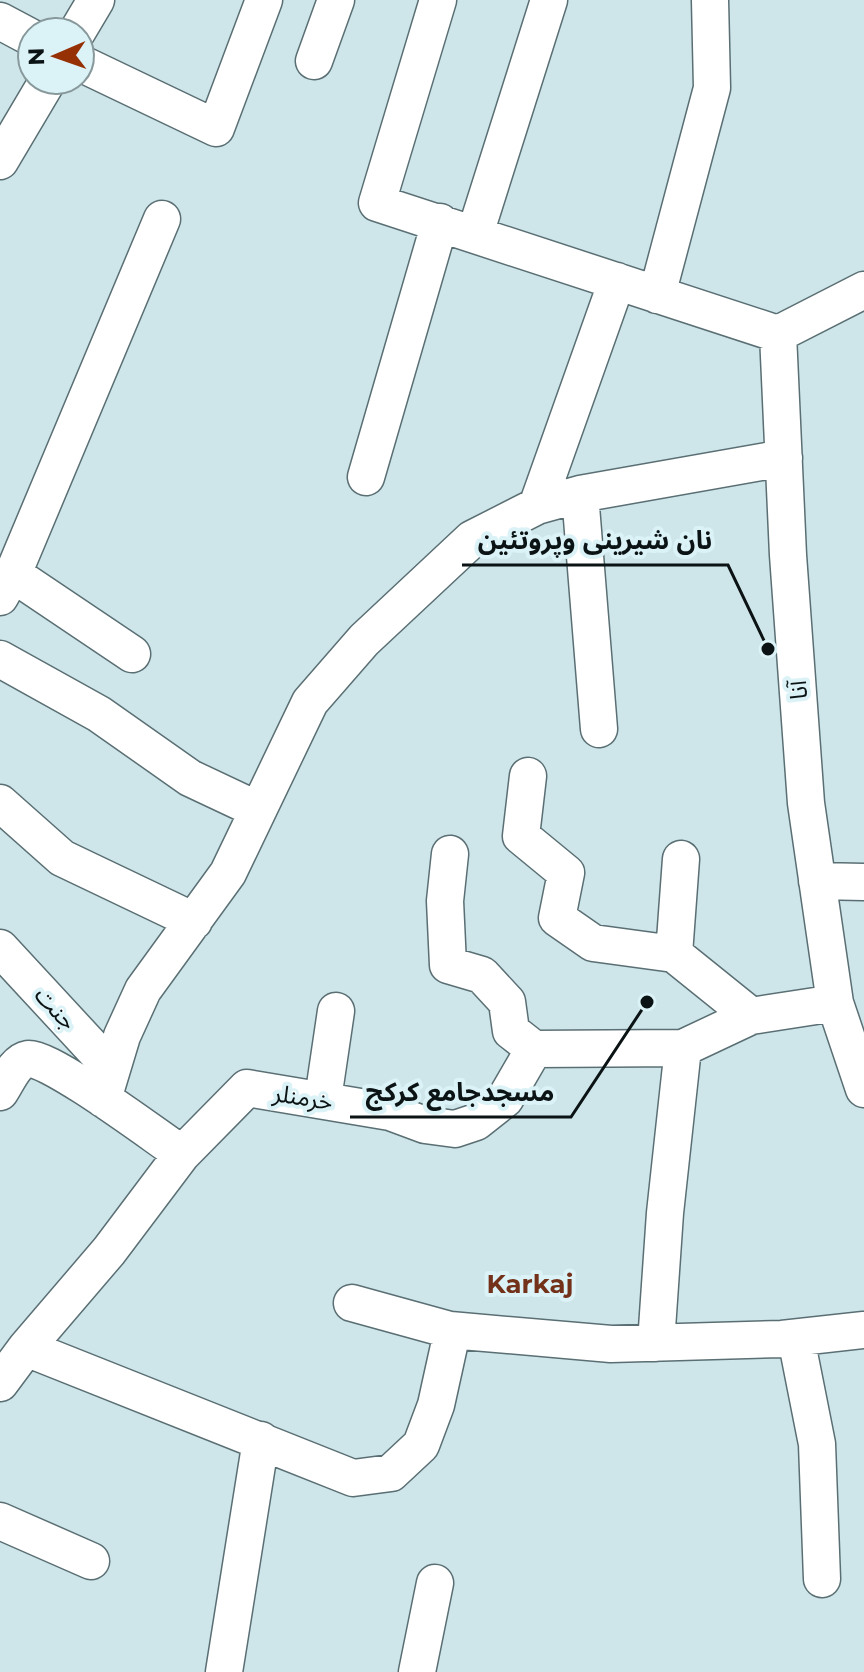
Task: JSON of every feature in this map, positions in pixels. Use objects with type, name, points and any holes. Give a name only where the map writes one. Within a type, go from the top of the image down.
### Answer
[{"type":"street","points":[[96,71],[216,128],[264,0]]},
{"type":"street","points":[[314,61],[336,0]]},
{"type":"street","points":[[438,0],[377,203],[778,334],[864,290]]},
{"type":"street","points":[[475,234],[549,0]]},
{"type":"street","points":[[657,295],[712,88],[710,0]]},
{"type":"street","points":[[0,161],[39,96]]},
{"type":"street","points":[[132,654],[6,586],[162,219]]},
{"type":"street","points":[[366,477],[440,222]]},
{"type":"street","points":[[537,506],[617,281]]},
{"type":"street","name":"آنا","points":[[778,334],[806,803],[835,1003],[864,1089]]},
{"type":"street","points":[[107,1084],[122,1036],[143,990],[228,873],[310,702],[364,640],[472,539],[537,506],[580,494],[784,458]]},
{"type":"street","points":[[580,494],[599,729]]},
{"type":"street","points":[[0,659],[99,714],[190,778],[258,810]]},
{"type":"street","points":[[528,776],[521,836],[566,873],[557,918],[593,943],[674,954],[751,1016]]},
{"type":"street","points":[[0,803],[62,858],[194,921]]},
{"type":"street","points":[[450,854],[445,901],[448,965],[482,975],[507,1002],[511,1031],[534,1049],[683,1048],[751,1016],[835,1003]]},
{"type":"street","points":[[674,954],[681,859]]},
{"type":"street","points":[[817,881],[864,882]]},
{"type":"street","name":"جنت","points":[[0,948],[107,1084]]},
{"type":"street","points":[[323,1099],[336,1011]]},
{"type":"street","points":[[656,1343],[665,1213],[683,1048]]},
{"type":"street","name":"خرمنلر","points":[[182,1154],[247,1088],[390,1112],[425,1125],[455,1129],[476,1122],[505,1099],[534,1049]]},
{"type":"street","points":[[0,1092],[19,1063],[29,1058],[107,1084],[182,1154],[109,1251],[0,1383]]},
{"type":"street","points":[[352,1303],[450,1330],[611,1344],[796,1338],[864,1330]]},
{"type":"street","points":[[26,1348],[353,1478],[391,1473],[421,1445],[436,1405],[450,1330]]},
{"type":"street","points":[[796,1338],[817,1444],[822,1579]]},
{"type":"street","points":[[224,1672],[261,1440]]},
{"type":"street","points":[[0,1521],[91,1561]]},
{"type":"street","points":[[417,1672],[435,1583]]},
{"type":"place","name":"نان شیرینی وپروتئین","points":[[768,649]]},
{"type":"place","name":"مسجدجامع کرکج","points":[[647,1002]]},
{"type":"district","name":"Karkaj","points":[[530,1284]]}]
